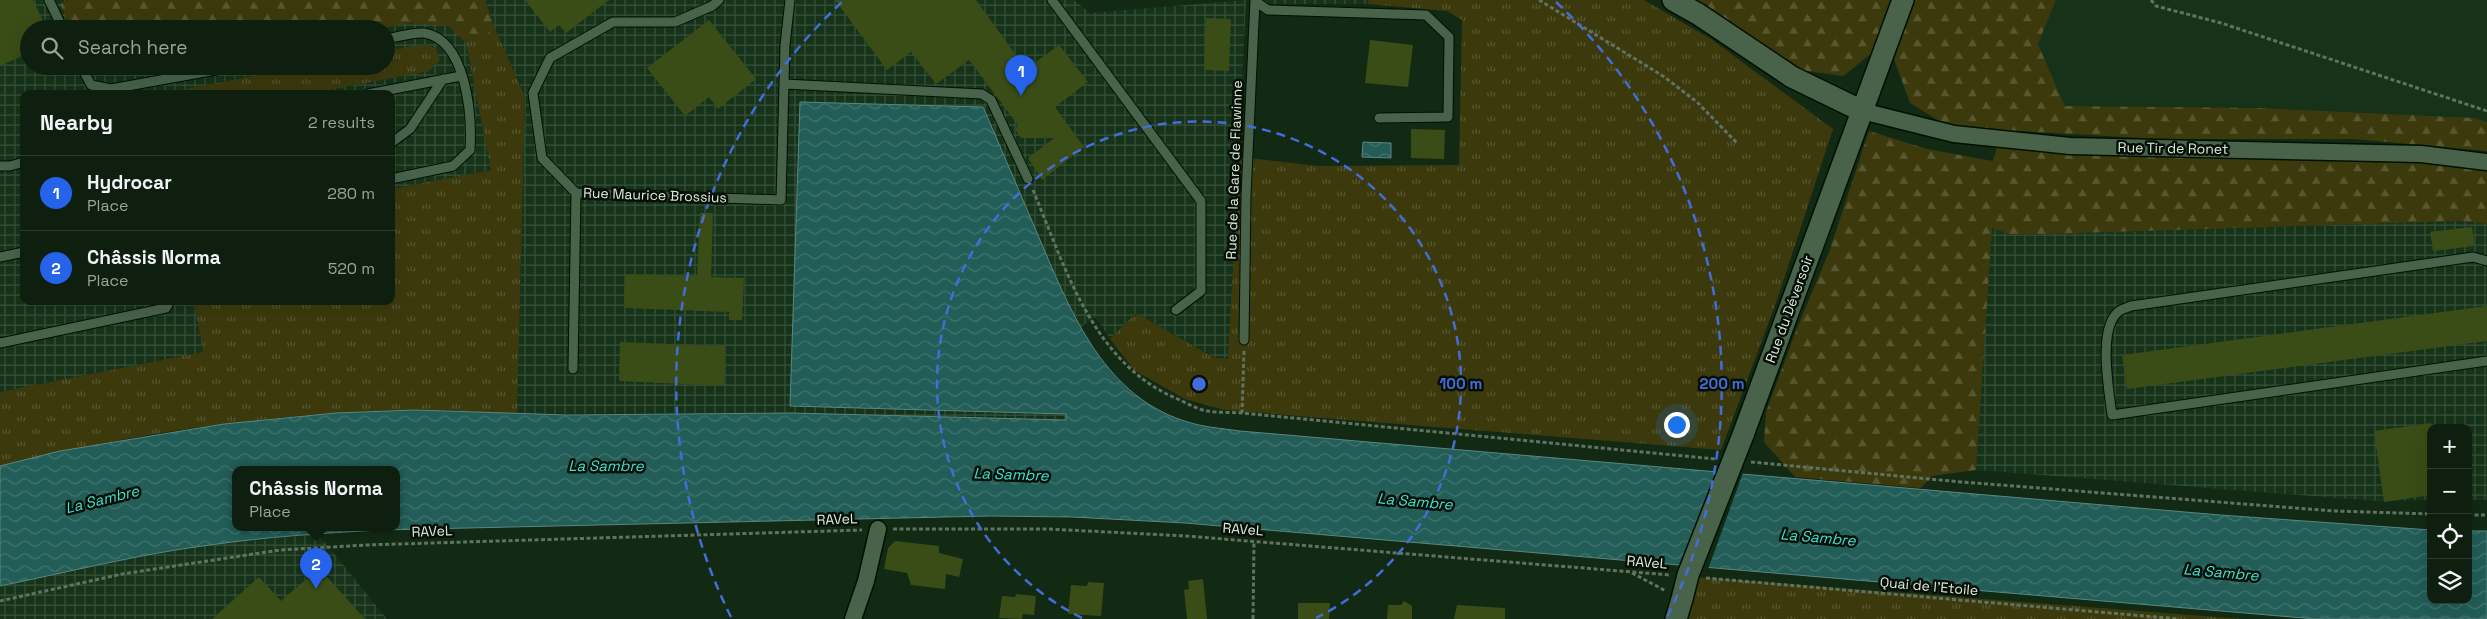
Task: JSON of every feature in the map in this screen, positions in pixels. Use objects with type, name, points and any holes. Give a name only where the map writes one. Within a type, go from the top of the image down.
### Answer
[{"type":"street","points":[[1673,0],[1698,14],[1792,77],[1862,110]]},
{"type":"street","name":"Rue du Déversoir","points":[[1679,609],[1688,575],[1743,435],[1903,0]]},
{"type":"street","name":"Rue Tir de Ronet","points":[[1862,110],[1954,134],[2070,146],[2421,154],[2487,162]]},
{"type":"street","points":[[853,619],[866,581],[878,530]]},
{"type":"lane","points":[[49,0],[59,20]]},
{"type":"lane","name":"Rue Maurice Brossius","points":[[719,0],[712,6],[675,22],[613,22],[550,58],[533,93],[542,158],[576,193],[781,200],[785,44],[790,0]]},
{"type":"lane","points":[[1052,0],[1201,201],[1201,291],[1176,310]]},
{"type":"lane","name":"Rue de la Gare de Flawinne","points":[[1255,0],[1268,10],[1426,15],[1449,37],[1448,117],[1379,118]]},
{"type":"lane","name":"Rue de la Gare de Flawinne","points":[[1244,340],[1246,196],[1255,0]]},
{"type":"lane","points":[[395,38],[422,33],[435,36],[454,53],[466,91],[471,128],[470,150],[453,166],[395,178]]},
{"type":"lane","points":[[85,75],[90,90],[111,89],[188,75]]},
{"type":"lane","points":[[388,90],[461,76]]},
{"type":"lane","points":[[395,140],[410,129],[443,79]]},
{"type":"lane","points":[[784,84],[982,94],[991,100],[1028,179]]},
{"type":"lane","points":[[0,166],[20,163]]},
{"type":"lane","points":[[573,369],[576,193]]},
{"type":"lane","points":[[0,257],[20,253]]},
{"type":"lane","points":[[2487,261],[2473,258],[2131,306],[2118,312],[2110,322],[2105,362],[2112,415],[2487,361]]},
{"type":"lane","points":[[0,343],[166,308],[168,305]]},
{"type":"path","points":[[1538,0],[1663,76],[1697,102],[1737,143]]},
{"type":"path","points":[[2151,0],[2156,6],[2221,23],[2487,111]]},
{"type":"path","points":[[1028,179],[1077,296],[1100,334],[1133,374],[1170,396],[1207,411],[1242,412],[1725,460]]},
{"type":"path","points":[[1242,412],[1244,340]]},
{"type":"path","points":[[1745,462],[1961,482],[2315,509],[2427,514]]},
{"type":"path","points":[[2472,515],[2487,515]]},
{"type":"path","name":"RAVeL","points":[[0,601],[122,574],[208,559],[280,550],[376,544],[878,530],[1048,529],[1254,541],[1678,576]]},
{"type":"path","points":[[1253,619],[1254,541]]},
{"type":"path","points":[[1629,571],[1679,609]]},
{"type":"path","name":"Quai de l'Etoile","points":[[1696,578],[2179,619]]},
{"type":"shaded area","points":[[0,0],[454,0],[462,22],[491,170],[395,188],[395,90],[20,90],[20,305],[195,305],[203,352],[0,392]]},
{"type":"shaded area","points":[[485,0],[1074,0],[1090,13],[1246,0],[1229,359],[1216,358],[1136,313],[1110,339],[1096,317],[1079,328],[1065,298],[1066,420],[792,413],[517,414],[525,97],[495,29]]},
{"type":"shaded area","points":[[1265,0],[1368,0],[1368,4],[1265,4]]},
{"type":"shaded area","points":[[2056,0],[2487,0],[2487,122],[2475,118],[2261,108],[2065,106],[2038,44]]},
{"type":"shaded area","points":[[2460,221],[2487,224],[2487,500],[2472,500],[2472,424],[2427,424],[2427,500],[2376,501],[1976,470],[1991,228],[2012,235]]},
{"type":"shaded area","points":[[318,534],[387,619],[0,619],[0,586],[122,560],[209,545]]},
{"type":"green space","points":[[68,0],[485,0],[495,29],[466,43],[448,26],[411,23],[395,26],[395,20],[68,20],[60,4]]},
{"type":"green space","points":[[1368,0],[1644,0],[1711,39],[1833,129],[1777,300],[1721,450],[1225,410],[1185,399],[1134,370],[1110,339],[1136,313],[1215,358],[1228,359],[1239,157],[1318,166],[1459,165],[1462,20],[1447,11],[1368,4]]},
{"type":"green space","points":[[1687,0],[1894,0],[1876,50],[1843,76],[1800,70]]},
{"type":"green space","points":[[1914,0],[2056,0],[2038,44],[2065,106],[2261,108],[2475,118],[2487,122],[2487,151],[2354,139],[2160,139],[1949,127],[1910,103],[1893,56]]},
{"type":"green space","points":[[495,29],[525,97],[517,414],[414,410],[310,415],[258,420],[154,434],[0,466],[0,392],[203,352],[195,305],[395,305],[395,188],[491,170],[466,43]]},
{"type":"green space","points":[[425,44],[436,49],[440,60],[429,71],[329,90],[181,90],[259,75],[395,75],[395,49]]},
{"type":"green space","points":[[1869,131],[1927,149],[1993,161],[1999,140],[2487,162],[2487,224],[2460,221],[2012,235],[1992,228],[1976,470],[1932,476],[1921,488],[1795,477],[1764,442],[1766,412],[1797,328],[1829,252]]},
{"type":"green space","points":[[1696,577],[2242,619],[1687,619]]},
{"type":"water","name":"La Sambre","points":[[800,102],[983,107],[1068,304],[1100,357],[1119,380],[1142,399],[1168,415],[1199,425],[1240,431],[2220,515],[2427,530],[2427,604],[2472,604],[2472,531],[2487,531],[2487,619],[2315,619],[1185,523],[1072,517],[989,516],[400,530],[400,466],[232,466],[232,531],[360,531],[252,540],[183,549],[0,586],[0,466],[60,451],[224,424],[336,413],[415,410],[567,415],[792,413],[1066,420],[1066,414],[790,406]]},
{"type":"water","points":[[1363,142],[1391,143],[1391,158],[1362,157]]},
{"type":"pier","points":[[1718,468],[1744,470],[1707,572],[1682,569]]},
{"type":"building","points":[[0,0],[33,0],[43,20],[20,20],[20,57],[0,66]]},
{"type":"building","points":[[525,0],[609,0],[566,33],[559,25],[550,32]]},
{"type":"building","points":[[835,0],[976,0],[1026,69],[1059,45],[1088,82],[1055,107],[1084,147],[1042,180],[1028,158],[1054,138],[1021,138],[1015,129],[1018,125],[969,60],[936,84],[911,52],[887,70]]},
{"type":"building","points":[[1206,18],[1231,19],[1229,71],[1204,70]]},
{"type":"building","points":[[709,20],[756,79],[718,109],[709,97],[685,116],[647,68]]},
{"type":"building","points":[[1370,40],[1413,45],[1408,87],[1365,83]]},
{"type":"building","points":[[1411,129],[1445,130],[1444,159],[1411,158]]},
{"type":"building","points":[[700,213],[713,213],[711,277],[744,278],[742,320],[729,320],[729,312],[624,308],[625,274],[697,276]]},
{"type":"building","points":[[2472,227],[2475,246],[2433,251],[2430,232]]},
{"type":"building","points":[[2487,306],[2487,341],[2127,389],[2122,355]]},
{"type":"building","points":[[620,342],[725,346],[724,386],[619,381]]},
{"type":"building","points":[[2431,423],[2427,424],[2427,496],[2384,502],[2374,431]]},
{"type":"building","points":[[895,541],[939,546],[939,553],[963,559],[959,577],[946,574],[945,589],[911,585],[907,573],[884,569],[888,548]]},
{"type":"building","points":[[319,568],[365,619],[212,619],[259,577],[281,601]]},
{"type":"building","points":[[1203,579],[1207,619],[1187,619],[1184,590],[1189,589],[1188,581]]},
{"type":"building","points":[[1088,582],[1104,583],[1101,616],[1068,614],[1071,585],[1087,586]]},
{"type":"building","points":[[1016,594],[1036,596],[1034,615],[1023,614],[1022,619],[999,618],[1002,596],[1015,597]]},
{"type":"building","points":[[1404,601],[1412,606],[1412,619],[1387,619],[1388,605],[1401,605]]},
{"type":"building","points":[[1298,603],[1330,603],[1329,619],[1298,619]]},
{"type":"building","points":[[1457,605],[1505,608],[1505,619],[1454,619]]},
{"type":"place","name":"Hydrocar","points":[[1021,96]]},
{"type":"place","name":"Châssis Norma","points":[[316,589]]}]
